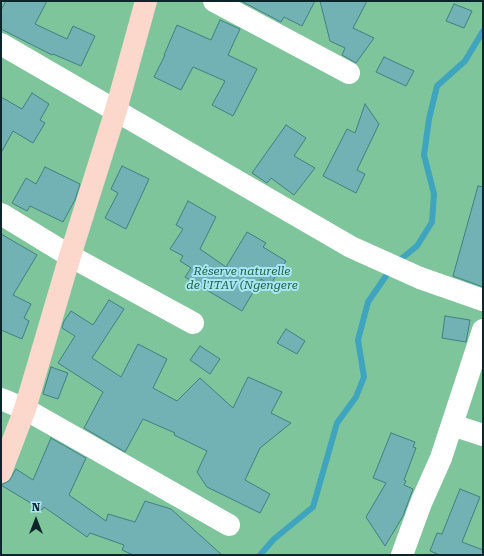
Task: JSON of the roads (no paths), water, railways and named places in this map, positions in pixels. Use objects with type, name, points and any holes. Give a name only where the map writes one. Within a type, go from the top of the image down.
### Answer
[{"type":"street","points":[[1,472],[25,409],[70,256],[116,110],[146,1]]},
{"type":"street","points":[[214,1],[349,73]]},
{"type":"street","points":[[1,44],[352,248],[420,278],[483,300]]},
{"type":"street","points":[[1,214],[70,256],[193,323]]},
{"type":"street","points":[[402,555],[421,503],[441,458],[483,330]]},
{"type":"street","points":[[1,399],[25,409],[230,525]]},
{"type":"street","points":[[452,425],[483,435]]},
{"type":"waterway","points":[[396,263],[417,246],[432,222],[434,194],[424,155],[429,119],[437,86],[465,61],[483,31]]},
{"type":"waterway","points":[[260,555],[274,539],[313,507],[337,423],[356,397],[364,377],[358,340],[368,302],[390,270]]},
{"type":"park label","name":"Réserve naturelle de l'ITAV (Ngengere","points":[[242,278]]}]
